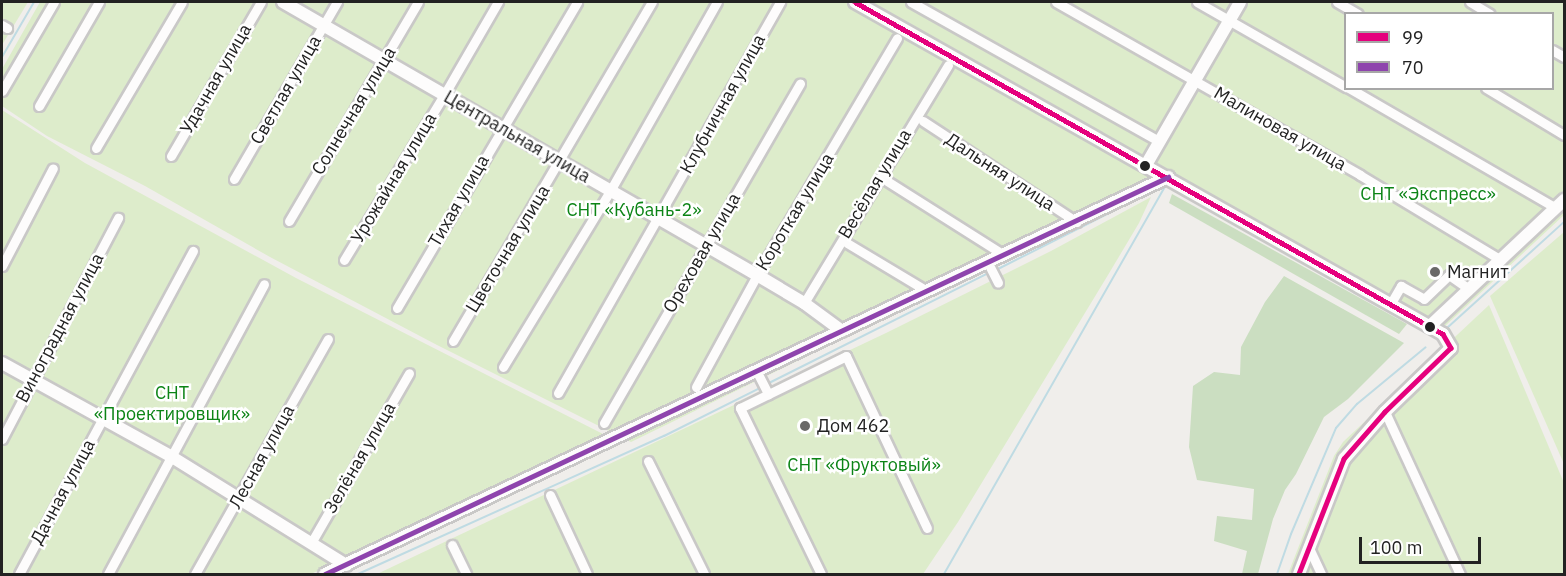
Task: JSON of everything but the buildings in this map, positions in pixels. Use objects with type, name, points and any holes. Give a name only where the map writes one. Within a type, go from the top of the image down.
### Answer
[{"type":"street","points":[[2,91],[54,2]]},
{"type":"street","points":[[39,106],[99,2]]},
{"type":"street","points":[[96,148],[182,2]]},
{"type":"street","name":"Удачная улица","points":[[171,156],[261,2]]},
{"type":"street","name":"Центральная улица","points":[[283,2],[386,59],[444,96],[561,161],[706,247],[757,274],[804,303],[842,331]]},
{"type":"street","name":"Светлая улица","points":[[234,179],[337,2]]},
{"type":"street","name":"Солнечная улица","points":[[290,221],[418,2]]},
{"type":"street","name":"Урожайная улица","points":[[344,260],[444,96],[498,2]]},
{"type":"street","name":"Тихая улица","points":[[397,308],[577,2]]},
{"type":"street","name":"Цветочная улица","points":[[453,341],[561,161],[652,2]]},
{"type":"street","points":[[504,367],[610,191],[717,2]]},
{"type":"street","name":"Клубничная улица","points":[[558,393],[780,2]]},
{"type":"street","points":[[855,2],[1431,325],[1443,334],[1451,348],[1385,412],[1344,459],[1299,574]]},
{"type":"street","points":[[911,2],[1159,141]]},
{"type":"street","name":"Малиновая улица","points":[[1056,2],[1196,80],[1501,260]]},
{"type":"street","points":[[1197,2],[1344,86]]},
{"type":"street","points":[[1146,165],[1240,2]]},
{"type":"street","points":[[1337,2],[1354,12]]},
{"type":"street","points":[[1470,2],[1487,12]]},
{"type":"street","name":"Короткая улица","points":[[696,387],[757,274],[897,38]]},
{"type":"street","name":"Весёлая улица","points":[[804,303],[948,66]]},
{"type":"street","name":"Ореховая улица","points":[[604,423],[800,83]]},
{"type":"street","points":[[1351,90],[1560,204],[1431,325]]},
{"type":"street","points":[[1489,90],[1564,135]]},
{"type":"street","name":"Дальняя улица","points":[[923,121],[1077,222]]},
{"type":"street","points":[[2,266],[53,168]]},
{"type":"street","points":[[821,574],[740,408],[764,384],[842,331],[927,291],[993,272],[1004,255],[1168,177]]},
{"type":"street","points":[[886,181],[1004,255]]},
{"type":"street","name":"Виноградная улица","points":[[2,439],[118,218]]},
{"type":"street","points":[[847,243],[927,291]]},
{"type":"street","name":"Дачная улица","points":[[20,574],[193,251]]},
{"type":"street","points":[[1391,303],[1401,286],[1424,299],[1449,275],[1469,289]]},
{"type":"street","points":[[108,574],[264,284]]},
{"type":"street","name":"Лесная улица","points":[[195,574],[328,339]]},
{"type":"street","points":[[325,574],[764,384],[846,356],[927,528]]},
{"type":"street","points":[[2,363],[172,458],[346,565]]},
{"type":"street","name":"Зелёная улица","points":[[311,543],[409,373]]},
{"type":"street","points":[[1385,412],[1460,574]]},
{"type":"street","points":[[648,461],[704,574]]},
{"type":"street","points":[[550,495],[587,574]]},
{"type":"street","points":[[452,544],[466,574]]},
{"type":"street","points":[[1309,548],[1321,574]]},
{"type":"green space","points":[[2,2],[28,2],[2,45]]},
{"type":"green space","name":"СНТ «Кубань-2»","points":[[40,2],[863,2],[1175,177],[631,442],[437,345],[270,257],[145,186],[47,136],[2,106],[2,69]]},
{"type":"green space","name":"СНТ «Экспресс»","points":[[871,2],[1564,2],[1564,215],[1445,326]]},
{"type":"green space","name":"СНТ «Проектировщик»","points":[[2,110],[85,163],[296,278],[605,435],[311,574],[2,574]]},
{"type":"green space","points":[[1172,194],[1407,324],[1399,334],[1169,203]]},
{"type":"green space","name":"СНТ «Фруктовый»","points":[[1151,197],[1139,223],[1108,275],[958,522],[923,574],[377,574],[886,333],[1051,251]]},
{"type":"green space","points":[[1564,232],[1564,464],[1490,296]]},
{"type":"green space","points":[[1284,276],[1404,343],[1348,399],[1324,417],[1296,474],[1285,490],[1273,519],[1258,574],[1242,574],[1247,551],[1214,541],[1217,516],[1252,520],[1254,489],[1197,480],[1189,447],[1193,386],[1214,372],[1240,375],[1241,347],[1265,302]]},
{"type":"green space","points":[[1489,305],[1564,483],[1564,574],[1288,574],[1334,456],[1343,442]]},
{"type":"waterway","points":[[2,57],[34,2]]},
{"type":"waterway","points":[[996,270],[1165,185],[1197,202]]},
{"type":"waterway","points":[[944,574],[1165,186]]},
{"type":"waterway","points":[[1447,328],[1564,222]]},
{"type":"waterway","points":[[765,385],[991,272]]},
{"type":"waterway","points":[[1277,574],[1291,534],[1336,428],[1357,404],[1426,347]]},
{"type":"waterway","points":[[358,574],[664,436],[760,388]]},
{"type":"transit line","name":"99","points":[[855,2],[1443,334],[1451,348],[1385,412],[1344,459],[1299,574]]},
{"type":"transit line","name":"70","points":[[325,574],[1168,177]]},
{"type":"place","name":"Магнит","points":[[1435,272]]},
{"type":"place","name":"Дом 462","points":[[805,426]]}]
